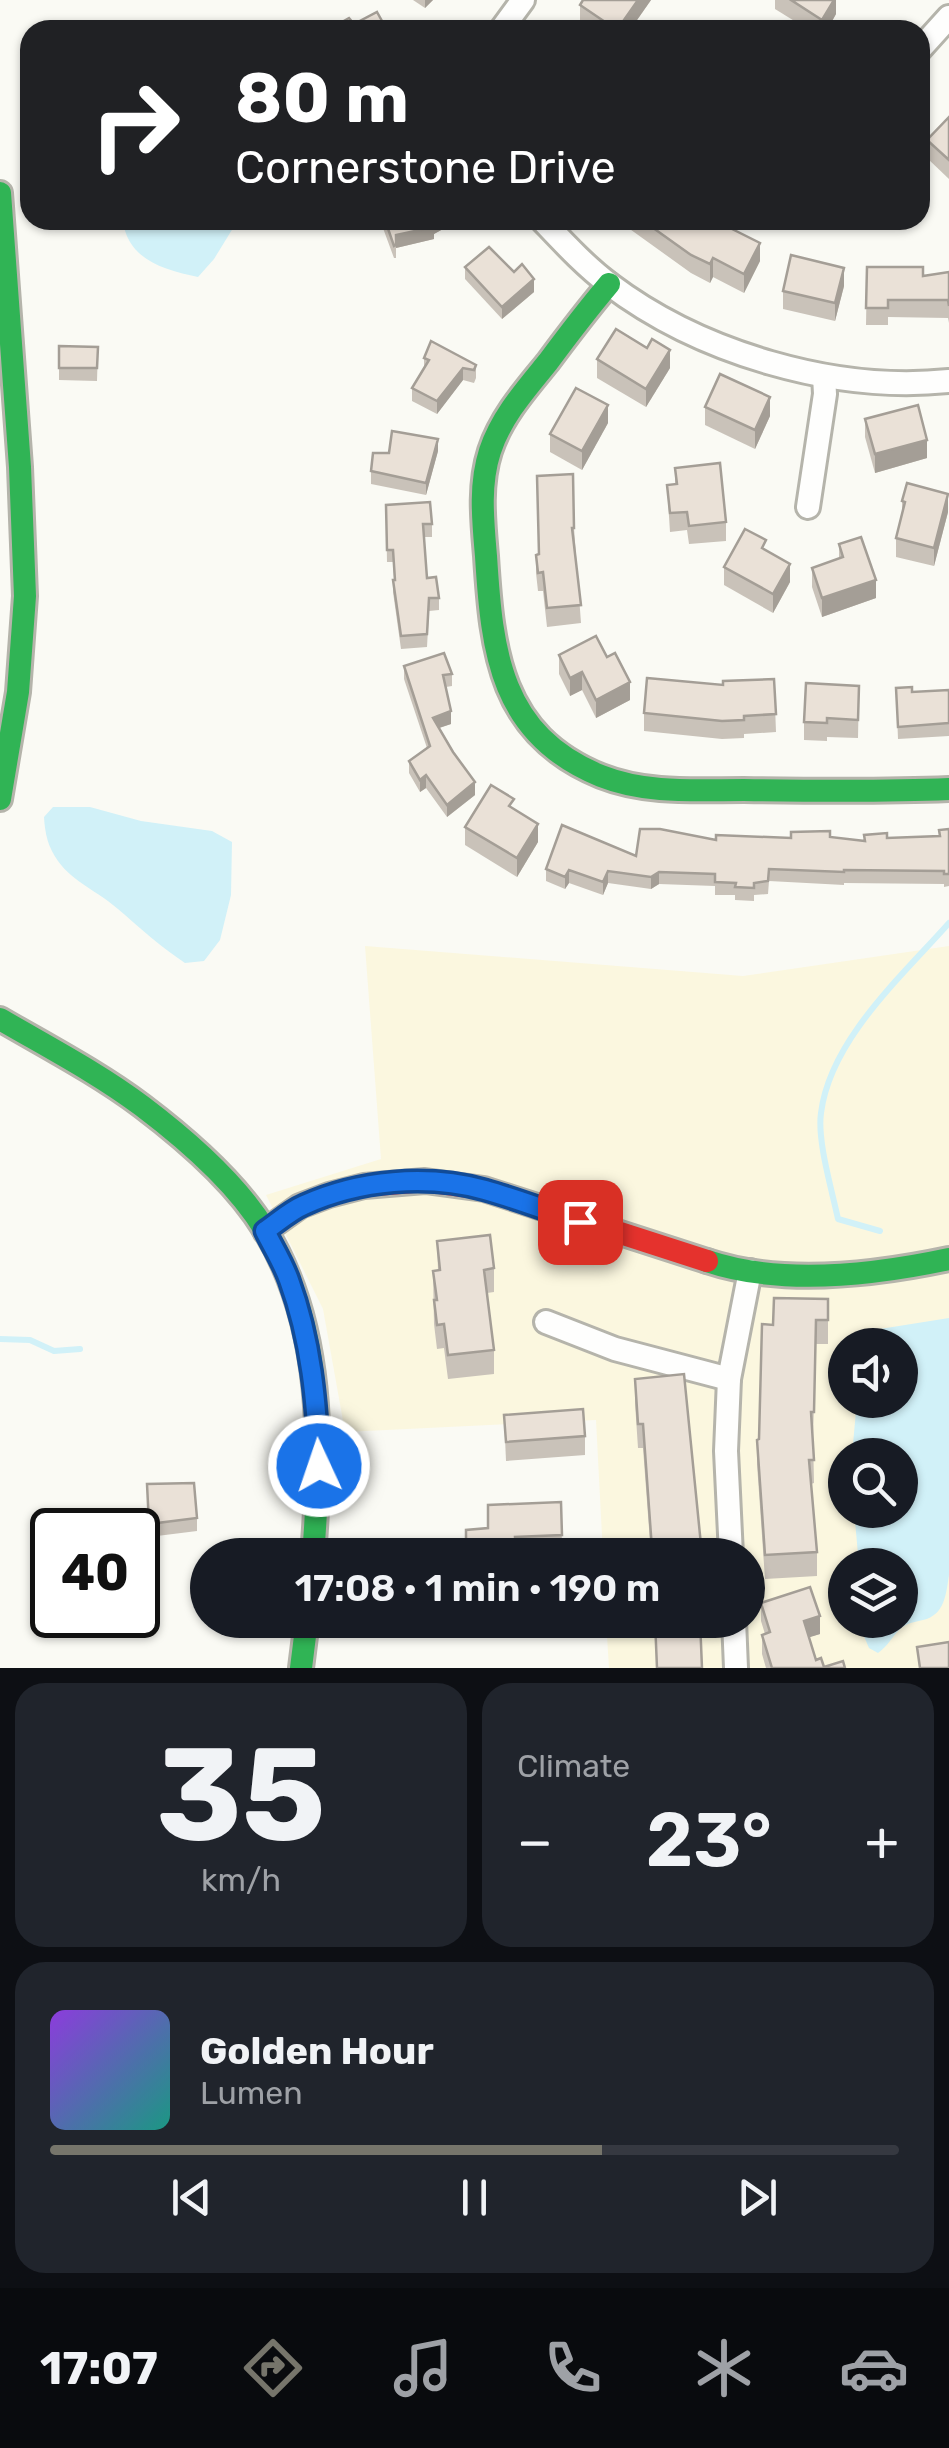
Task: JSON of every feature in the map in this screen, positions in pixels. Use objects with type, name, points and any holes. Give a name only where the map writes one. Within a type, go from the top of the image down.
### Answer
[{"type":"street","points":[[930,38],[949,17]]},
{"type":"street","points":[[0,193],[21,482],[25,596],[18,692],[0,800]]},
{"type":"street","points":[[552,230],[609,284],[653,312],[764,361],[824,376],[882,382],[949,381]]},
{"type":"street","points":[[609,284],[526,390],[490,450],[482,498],[491,619],[500,669],[513,700],[544,741],[567,759],[608,780],[632,786],[878,792],[949,789]]},
{"type":"street","points":[[808,507],[825,394],[824,376]]},
{"type":"street","points":[[0,1019],[143,1107],[196,1153],[265,1231],[288,1277],[304,1328],[313,1381],[319,1466],[314,1538]]},
{"type":"street","points":[[265,1231],[300,1206],[330,1195],[364,1186],[441,1182],[484,1190],[683,1254],[750,1271],[849,1274],[949,1259]]},
{"type":"street","points":[[730,1538],[726,1451],[729,1379],[750,1271]]},
{"type":"street","points":[[546,1322],[615,1348],[729,1379]]},
{"type":"street","points":[[301,1668],[305,1638]]},
{"type":"street","points":[[735,1638],[736,1668]]},
{"type":"shaded area","points":[[365,946],[743,976],[949,946],[949,1668],[609,1668],[607,1638],[765,1638],[765,1538],[602,1538],[596,1420],[345,1432],[323,1309],[266,1195],[381,1159]]},
{"type":"water","points":[[125,230],[232,230],[198,277],[150,261]]},
{"type":"water","points":[[53,807],[90,807],[141,821],[212,831],[232,842],[231,895],[220,940],[204,961],[185,963],[64,868],[52,851],[45,829],[44,817]]},
{"type":"water","points":[[949,1318],[949,1575],[943,1603],[936,1614],[918,1621],[918,1548],[857,1548],[856,1528],[918,1528],[918,1438],[854,1438],[855,1418],[918,1418],[918,1328],[886,1328]]},
{"type":"water","points":[[865,1638],[893,1638],[878,1653],[869,1648]]},
{"type":"building","points":[[583,0],[638,0],[624,20],[602,20],[580,5]]},
{"type":"building","points":[[791,0],[834,0],[822,20]]},
{"type":"building","points":[[377,12],[381,20],[362,20]]},
{"type":"building","points":[[949,117],[949,160],[930,143],[930,137]]},
{"type":"building","points":[[388,230],[420,230],[396,235],[394,246]]},
{"type":"building","points":[[656,230],[734,230],[760,243],[744,274],[713,258],[710,264]]},
{"type":"building","points":[[489,247],[514,272],[522,264],[534,279],[502,307],[465,267]]},
{"type":"building","points":[[791,255],[844,268],[835,303],[783,291]]},
{"type":"building","points":[[867,267],[923,267],[923,276],[949,272],[949,306],[948,300],[888,300],[888,308],[866,308]]},
{"type":"building","points":[[616,329],[647,348],[652,339],[670,350],[646,389],[597,359]]},
{"type":"building","points":[[431,341],[476,365],[474,370],[463,368],[437,401],[412,388],[429,360],[424,358]]},
{"type":"building","points":[[59,346],[98,347],[97,368],[59,368]]},
{"type":"building","points":[[720,374],[770,397],[755,430],[705,407]]},
{"type":"building","points":[[576,388],[608,405],[582,451],[550,434]]},
{"type":"building","points":[[918,405],[927,440],[875,454],[865,419]]},
{"type":"building","points":[[392,431],[438,439],[426,483],[371,471],[373,453],[389,453]]},
{"type":"building","points":[[720,463],[726,522],[689,526],[687,512],[670,513],[667,485],[677,484],[675,468]]},
{"type":"building","points":[[573,474],[572,528],[581,605],[547,608],[543,572],[538,573],[536,555],[537,476]]},
{"type":"building","points":[[907,483],[948,494],[934,548],[896,538]]},
{"type":"building","points":[[430,502],[432,524],[423,524],[427,578],[436,577],[439,598],[429,598],[427,634],[401,636],[393,550],[387,550],[386,505]]},
{"type":"building","points":[[745,529],[766,540],[762,548],[790,564],[773,594],[724,567]]},
{"type":"building","points":[[861,537],[876,580],[822,598],[812,568],[843,557],[839,544]]},
{"type":"building","points":[[596,636],[607,657],[615,653],[630,682],[596,700],[582,672],[570,678],[559,655]]},
{"type":"building","points":[[444,653],[452,674],[443,675],[451,711],[433,718],[475,782],[447,805],[426,775],[420,780],[409,761],[430,746],[404,666]]},
{"type":"building","points":[[647,678],[723,685],[723,681],[774,679],[776,714],[722,721],[644,713]]},
{"type":"building","points":[[806,683],[859,686],[858,720],[827,718],[827,723],[804,722]]},
{"type":"building","points":[[912,687],[912,692],[949,690],[949,723],[898,727],[896,688]]},
{"type":"building","points":[[491,785],[514,799],[509,806],[538,824],[517,858],[465,827]]},
{"type":"building","points":[[562,825],[636,856],[640,829],[716,840],[716,835],[791,838],[791,832],[830,831],[830,837],[865,841],[864,835],[940,836],[939,830],[949,829],[949,874],[769,869],[768,881],[754,883],[754,888],[715,882],[715,874],[659,872],[651,877],[608,871],[603,882],[569,870],[565,877],[546,869]]},
{"type":"building","points":[[490,1235],[494,1268],[484,1270],[494,1350],[448,1355],[444,1324],[437,1325],[434,1300],[433,1271],[440,1270],[437,1241]]},
{"type":"building","points":[[774,1298],[828,1299],[828,1320],[816,1320],[811,1412],[814,1460],[809,1460],[817,1552],[765,1555],[757,1440],[762,1324],[773,1325]]},
{"type":"building","points":[[684,1374],[700,1538],[651,1538],[643,1424],[638,1424],[635,1379]]},
{"type":"building","points":[[583,1409],[585,1436],[506,1442],[504,1415]]},
{"type":"building","points":[[194,1483],[197,1518],[160,1523],[160,1508],[148,1508],[147,1484]]},
{"type":"building","points":[[561,1502],[562,1535],[466,1538],[466,1530],[488,1528],[488,1505]]},
{"type":"building","points":[[810,1587],[820,1616],[804,1621],[816,1660],[821,1658],[824,1667],[843,1661],[845,1668],[772,1668],[763,1638],[770,1632],[765,1602]]},
{"type":"building","points":[[656,1638],[701,1638],[702,1668],[657,1668]]},
{"type":"building","points":[[949,1642],[949,1668],[920,1668],[917,1647]]},
{"type":"waterway","points":[[880,1231],[838,1219],[820,1124],[827,1086],[838,1060],[871,1010],[949,923]]},
{"type":"waterway","points":[[0,1339],[30,1340],[54,1351],[80,1349]]},
{"type":"traffic: fast","points":[[0,193],[25,596],[18,692],[0,799]]},
{"type":"traffic: fast","points":[[609,284],[515,404],[495,439],[487,464],[483,516],[492,625],[508,687],[522,714],[541,738],[567,759],[601,776],[636,786],[690,790],[949,789]]},
{"type":"traffic: fast","points":[[0,1019],[108,1082],[159,1119],[225,1179],[265,1230],[299,1306],[308,1347],[317,1430],[314,1538]]},
{"type":"traffic: fast","points":[[707,1261],[736,1269],[796,1276],[890,1270],[949,1259]]},
{"type":"traffic: fast","points":[[301,1668],[305,1638]]},
{"type":"traffic: jam","points":[[265,1231],[300,1206],[329,1195],[364,1186],[425,1181],[484,1189],[707,1261]]},
{"type":"route","points":[[319,1466],[318,1426],[304,1328],[288,1277],[265,1231],[300,1206],[330,1195],[364,1186],[425,1181],[484,1190],[580,1222]]}]
